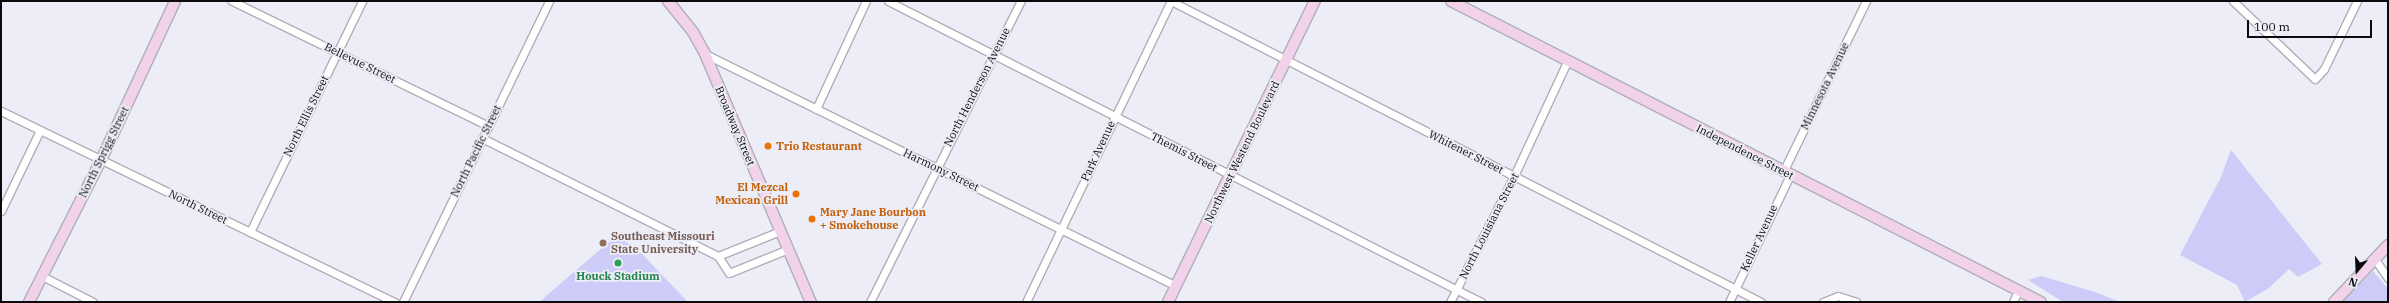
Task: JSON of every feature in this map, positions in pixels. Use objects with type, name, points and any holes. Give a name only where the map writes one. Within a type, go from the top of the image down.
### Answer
[{"type":"street","name":"North Sprigg Street","points":[[29,302],[101,160],[175,1]]},
{"type":"street","name":"Bellevue Street","points":[[232,1],[488,126]]},
{"type":"street","name":"North Ellis Street","points":[[250,232],[362,1]]},
{"type":"street","name":"North Pacific Street","points":[[403,302],[550,1]]},
{"type":"street","name":"Broadway Street","points":[[668,1],[693,32],[705,54],[811,302]]},
{"type":"street","points":[[816,109],[866,1]]},
{"type":"street","name":"Themis Street","points":[[888,1],[1230,176],[1481,302]]},
{"type":"street","name":"North Henderson Avenue","points":[[870,302],[1021,1]]},
{"type":"street","name":"Whitener Street","points":[[1171,1],[1288,59],[1761,302]]},
{"type":"street","name":"Park Avenue","points":[[1026,302],[1171,1]]},
{"type":"street","name":"Northwest Westend Boulevard","points":[[1172,301],[1176,286],[1315,1]]},
{"type":"street","name":"Independence Street","points":[[1451,1],[1567,62],[2041,302]]},
{"type":"street","name":"Minnesota Avenue","points":[[1786,173],[1866,1]]},
{"type":"street","points":[[2233,1],[2316,79],[2324,69],[2357,1]]},
{"type":"street","name":"Harmony Street","points":[[705,54],[1061,228],[1176,286]]},
{"type":"street","name":"North Louisiana Street","points":[[1450,302],[1514,176],[1567,62]]},
{"type":"street","name":"North Street","points":[[1,111],[395,302]]},
{"type":"street","points":[[1,211],[40,130]]},
{"type":"street","points":[[482,138],[718,256],[729,273],[788,249]]},
{"type":"street","name":"Keller Avenue","points":[[1729,302],[1786,173]]},
{"type":"street","points":[[718,256],[780,231]]},
{"type":"street","points":[[2334,302],[2374,258],[2388,245]]},
{"type":"street","points":[[2374,258],[2388,278]]},
{"type":"street","points":[[42,276],[93,302]]},
{"type":"street","points":[[2013,302],[2018,291]]},
{"type":"street","points":[[1823,302],[1838,296],[1856,302]]},
{"type":"shaded area","points":[[2231,150],[2322,264],[2298,277],[2289,269],[2269,288],[2245,302],[2237,285],[2180,255],[2220,179]]},
{"type":"shaded area","name":"Houck Stadium","points":[[617,235],[642,254],[688,302],[539,302]]},
{"type":"shaded area","points":[[2373,271],[2388,289],[2388,302],[2342,302]]},
{"type":"shaded area","points":[[2041,276],[2095,292],[2120,302],[2063,302],[2028,280]]},
{"type":"place","name":"Trio Restaurant","points":[[768,146]]},
{"type":"place","name":"El Mezcal Mexican Grill","points":[[796,194]]},
{"type":"place","name":"Mary Jane Bourbon + Smokehouse","points":[[812,219]]},
{"type":"place","name":"Southeast Missouri State University","points":[[603,243]]},
{"type":"place","name":"Houck Stadium","points":[[618,263]]}]
